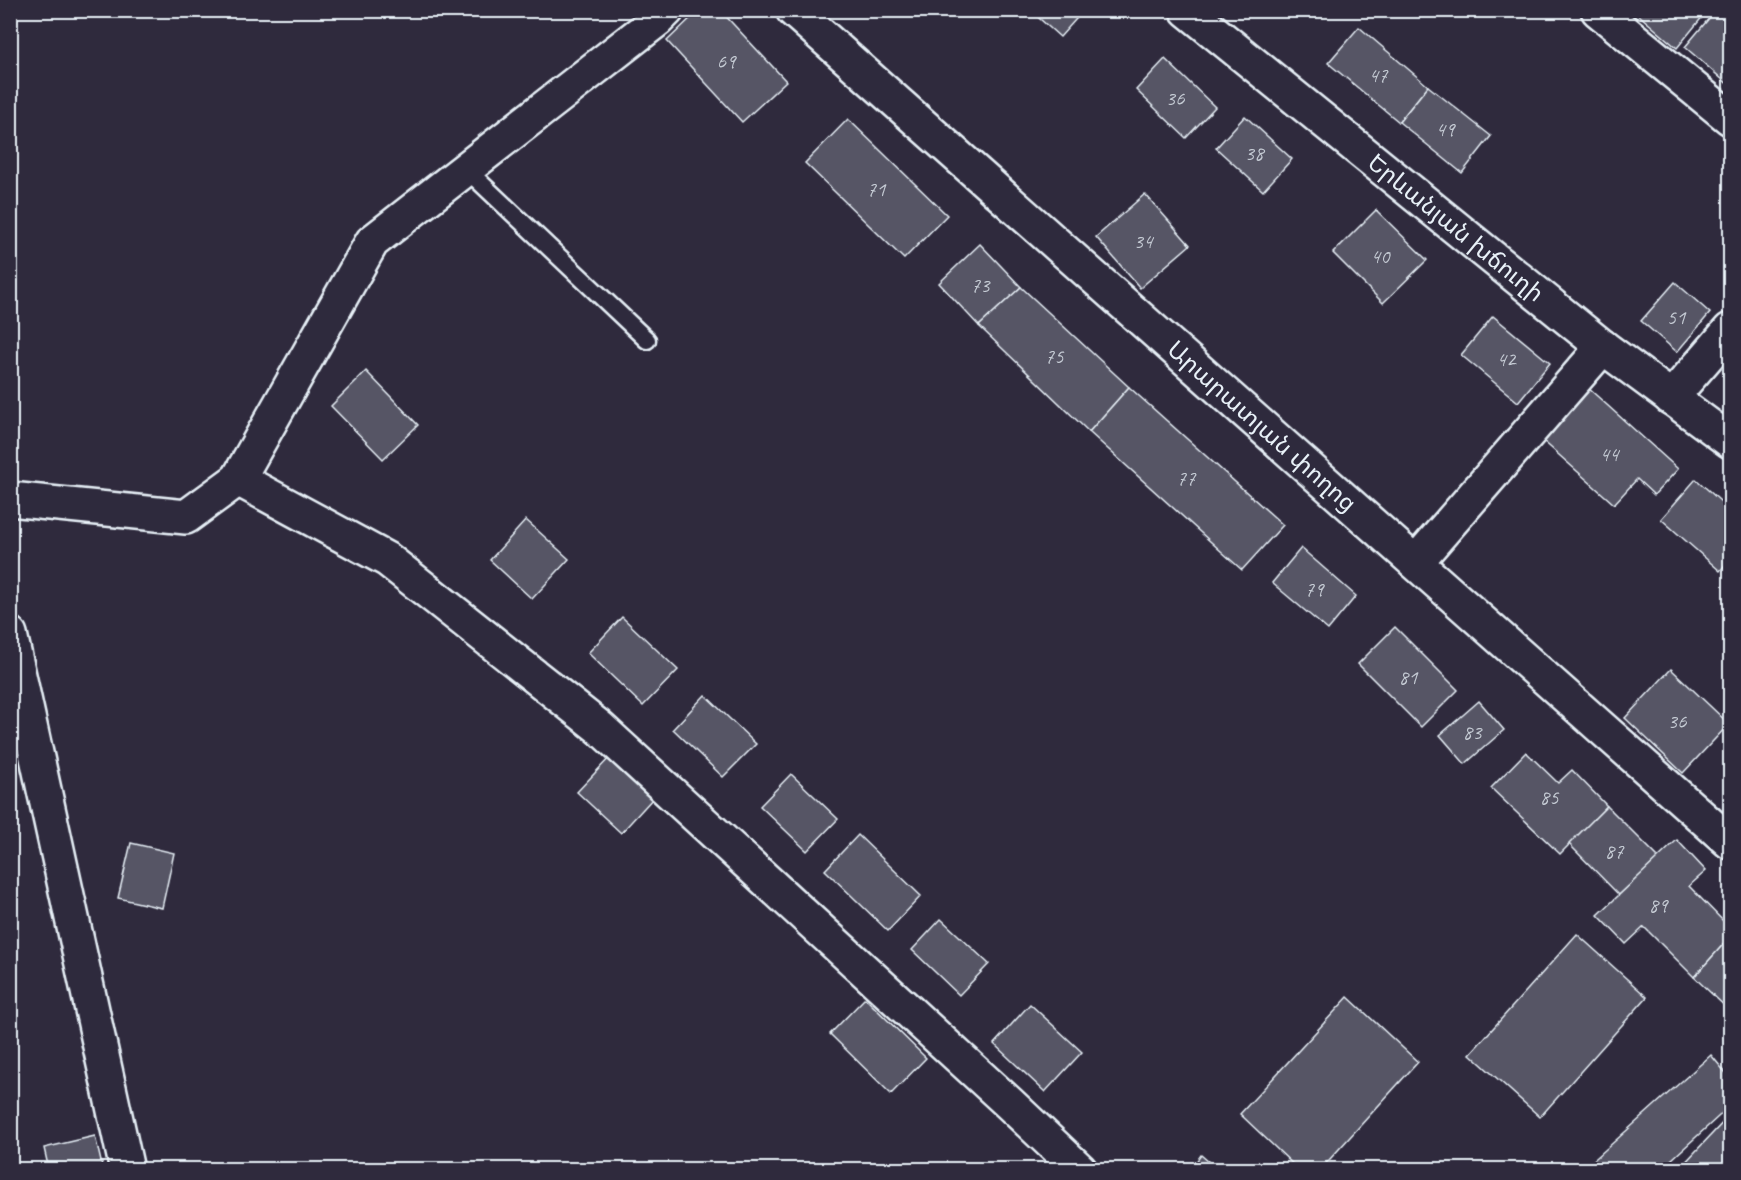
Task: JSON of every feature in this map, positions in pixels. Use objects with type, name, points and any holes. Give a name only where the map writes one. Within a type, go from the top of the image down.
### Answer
[{"type":"street","points":[[10,499],[186,517],[238,479],[372,242],[667,10]]},
{"type":"street","name":"Արարատյան փողոց","points":[[793,10],[1731,842]]},
{"type":"street","name":"Երևանյան խճուղի","points":[[1186,10],[1603,347],[1731,441]]},
{"type":"street","points":[[1598,10],[1731,118]]},
{"type":"street","points":[[1671,398],[1731,330]]},
{"type":"street","points":[[1416,562],[1603,347]]},
{"type":"street","points":[[238,479],[388,560],[598,727],[1080,1170]]},
{"type":"street","points":[[10,634],[127,1170]]},
{"type":"lane","points":[[466,169],[647,340]]},
{"type":"building","points":[[699,10],[720,10],[786,81],[742,122],[667,41]]},
{"type":"building","points":[[1030,10],[1084,10],[1060,37]]},
{"type":"building","points":[[1633,10],[1708,10],[1677,48]]},
{"type":"building","points":[[1716,10],[1722,10],[1730,18],[1730,86],[1685,47]]},
{"type":"building","points":[[1359,27],[1428,86],[1399,122],[1328,63]]},
{"type":"building","points":[[1165,59],[1215,107],[1186,138],[1136,90]]},
{"type":"building","points":[[1428,86],[1491,136],[1462,173],[1399,122]]},
{"type":"building","points":[[1245,116],[1292,159],[1263,191],[1216,148]]},
{"type":"building","points":[[848,119],[947,215],[904,259],[805,163]]},
{"type":"building","points":[[1145,194],[1190,245],[1140,288],[1096,237]]},
{"type":"building","points":[[1376,210],[1427,260],[1383,303],[1333,253]]},
{"type":"building","points":[[980,244],[1021,287],[979,326],[939,283]]},
{"type":"building","points":[[1675,282],[1710,313],[1677,352],[1641,321]]},
{"type":"building","points":[[1021,287],[1129,387],[1089,432],[979,326]]},
{"type":"building","points":[[1493,316],[1550,363],[1518,402],[1461,355]]},
{"type":"building","points":[[366,371],[418,425],[383,459],[331,406]]},
{"type":"building","points":[[1129,387],[1283,525],[1242,570],[1089,432]]},
{"type":"building","points":[[1587,387],[1678,469],[1654,495],[1637,479],[1614,504],[1541,439]]},
{"type":"building","points":[[1696,479],[1730,510],[1730,559],[1720,571],[1661,519]]},
{"type":"building","points":[[526,520],[569,559],[532,599],[490,560]]},
{"type":"building","points":[[1301,548],[1356,596],[1328,630],[1272,583]]},
{"type":"building","points":[[622,617],[678,670],[643,706],[588,653]]},
{"type":"building","points":[[1395,627],[1458,690],[1421,727],[1358,664]]},
{"type":"building","points":[[1671,669],[1729,724],[1683,773],[1625,718]]},
{"type":"building","points":[[705,695],[756,744],[723,777],[673,729]]},
{"type":"building","points":[[1479,701],[1504,730],[1465,764],[1440,735]]},
{"type":"building","points":[[1526,752],[1558,783],[1572,770],[1607,806],[1560,854],[1491,788]]},
{"type":"building","points":[[611,756],[654,797],[621,833],[577,792]]},
{"type":"building","points":[[791,774],[838,819],[807,851],[760,806]]},
{"type":"building","points":[[1607,806],[1659,858],[1619,895],[1569,844]]},
{"type":"building","points":[[858,835],[921,896],[888,931],[825,870]]},
{"type":"building","points":[[1677,840],[1706,871],[1689,886],[1730,928],[1730,937],[1694,977],[1644,927],[1626,944],[1598,915]]},
{"type":"building","points":[[131,843],[174,853],[162,908],[118,898]]},
{"type":"building","points":[[941,919],[989,964],[959,995],[912,950]]},
{"type":"building","points":[[1577,934],[1647,997],[1540,1117],[1470,1054]]},
{"type":"building","points":[[1730,937],[1730,1011],[1694,977]]},
{"type":"building","points":[[1348,997],[1418,1062],[1320,1170],[1299,1170],[1240,1114]]},
{"type":"building","points":[[865,998],[926,1058],[891,1094],[830,1034]]},
{"type":"building","points":[[1030,1004],[1082,1052],[1045,1092],[994,1044]]},
{"type":"building","points":[[1711,1055],[1730,1078],[1730,1106],[1660,1170],[1590,1170],[1587,1166]]},
{"type":"building","points":[[1730,1115],[1730,1170],[1678,1170]]},
{"type":"building","points":[[95,1136],[103,1170],[49,1170],[44,1148]]},
{"type":"building","points":[[1201,1155],[1218,1170],[1190,1170]]}]
